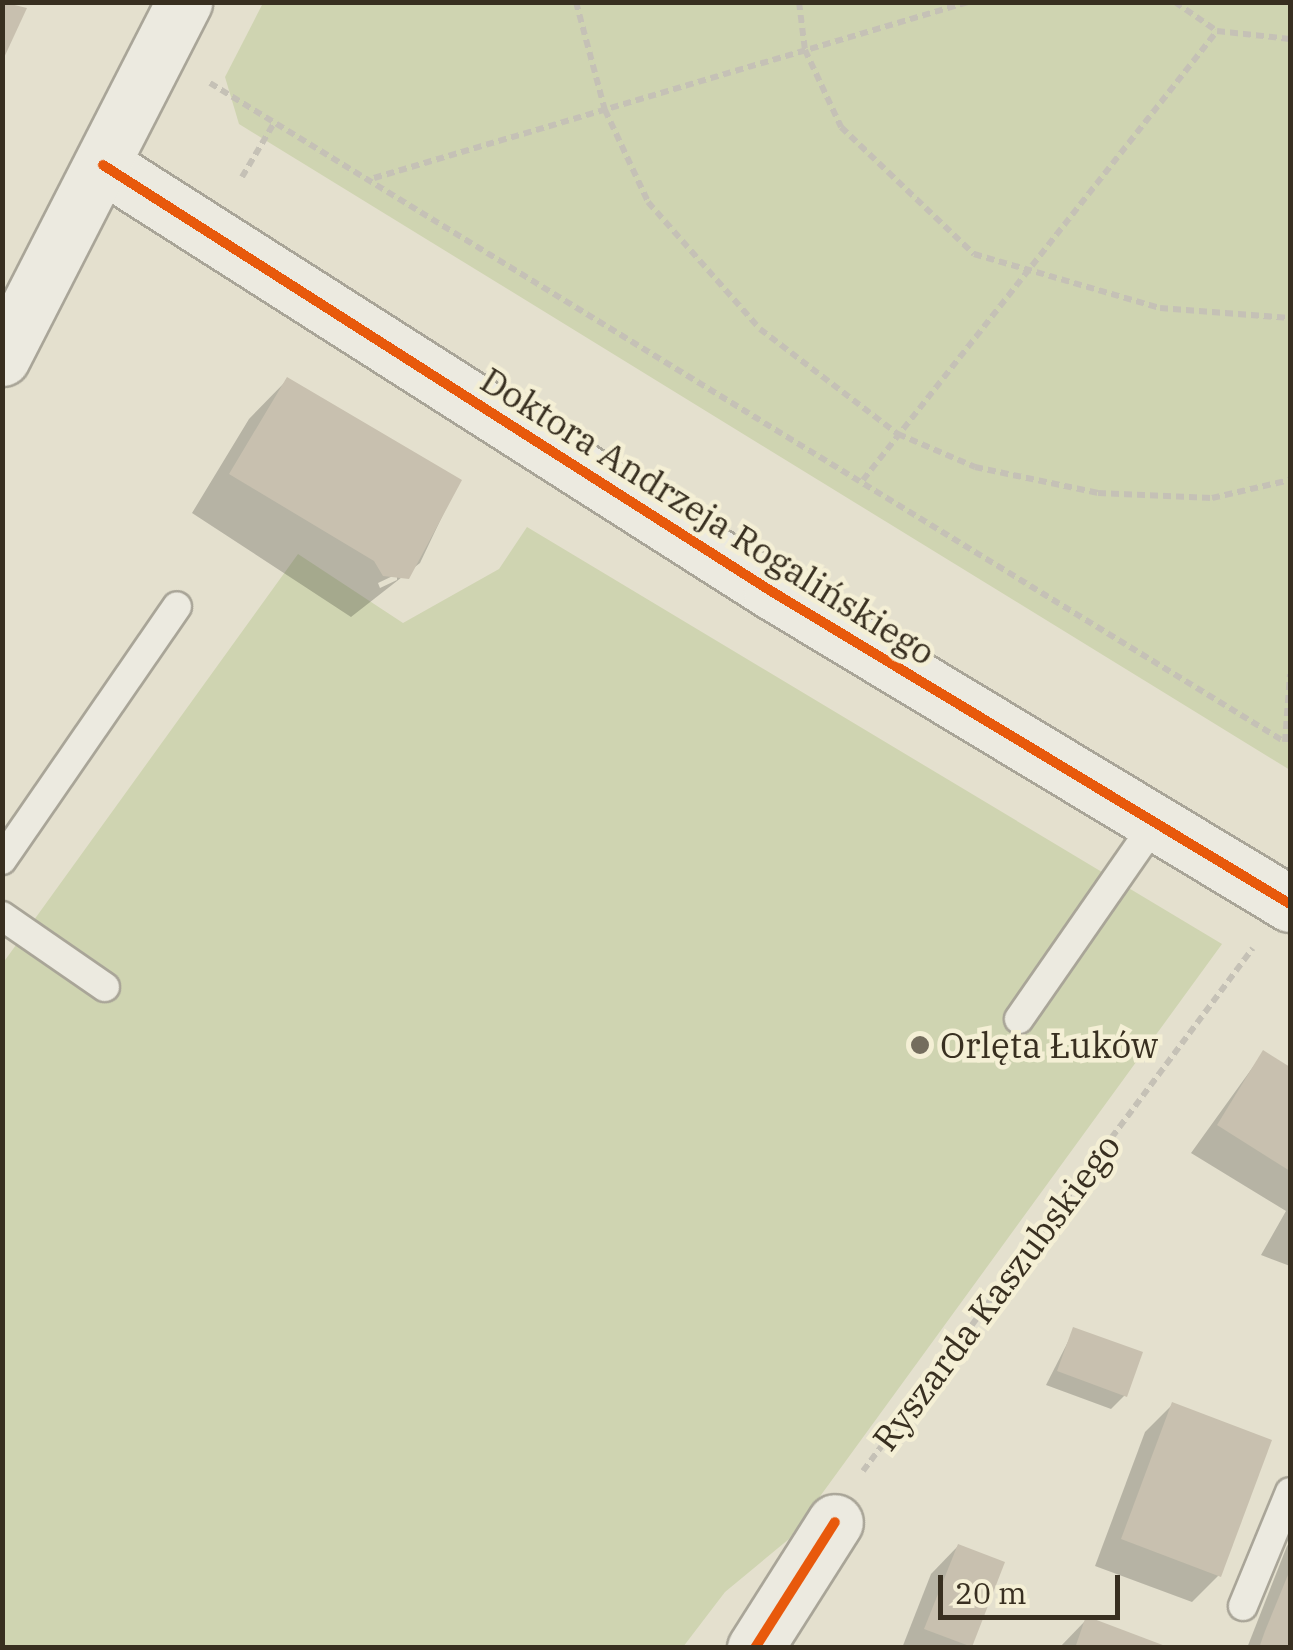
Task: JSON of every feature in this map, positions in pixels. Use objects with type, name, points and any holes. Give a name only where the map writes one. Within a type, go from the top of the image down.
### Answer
[{"type":"street","points":[[2,358],[184,2]]},
{"type":"street","name":"Doktora Andrzeja Rogalińskiego","points":[[103,165],[770,591],[1290,904]]},
{"type":"street","points":[[754,1648],[835,1522]]},
{"type":"lane","points":[[2,860],[177,606]]},
{"type":"lane","points":[[1019,1019],[1156,822]]},
{"type":"lane","points":[[2,916],[105,987]]},
{"type":"lane","points":[[1243,1606],[1290,1492]]},
{"type":"path","points":[[576,2],[605,110],[648,202],[704,274],[760,329],[898,434],[975,468],[1098,493],[1212,498],[1290,480]]},
{"type":"path","points":[[799,2],[806,50],[840,127],[974,254],[1026,276],[1160,308],[1290,318]]},
{"type":"path","points":[[372,179],[968,2]]},
{"type":"path","points":[[1175,2],[1217,31],[1290,39]]},
{"type":"path","points":[[863,480],[1217,31]]},
{"type":"path","points":[[208,82],[1285,742],[1290,674]]},
{"type":"path","points":[[242,177],[274,122]]},
{"type":"green space","points":[[263,3],[1290,3],[1290,770],[239,124],[225,77]]},
{"type":"green space","points":[[527,527],[1222,944],[789,1539],[725,1592],[683,1647],[3,1648],[3,963],[298,554],[403,623],[499,569]]},
{"type":"building","points":[[2,2],[27,8],[2,62]]},
{"type":"building","points":[[287,377],[462,480],[409,579],[383,576],[374,561],[229,474]]},
{"type":"building","points":[[1263,1050],[1290,1067],[1290,1171],[1217,1125]]},
{"type":"building","points":[[1073,1327],[1143,1352],[1127,1397],[1057,1371]]},
{"type":"building","points":[[1172,1402],[1272,1440],[1221,1577],[1121,1539]]},
{"type":"building","points":[[958,1544],[1005,1562],[972,1647],[924,1629]]},
{"type":"building","points":[[1290,1570],[1290,1648],[1259,1648],[1265,1631]]},
{"type":"building","points":[[1086,1616],[1168,1647],[1168,1648],[1075,1648]]},
{"type":"cycle path","points":[[103,165],[771,591],[1290,904]]},
{"type":"cycle path","points":[[755,1648],[835,1522]]},
{"type":"place","name":"Orlęta Łuków","points":[[920,1045]]}]
